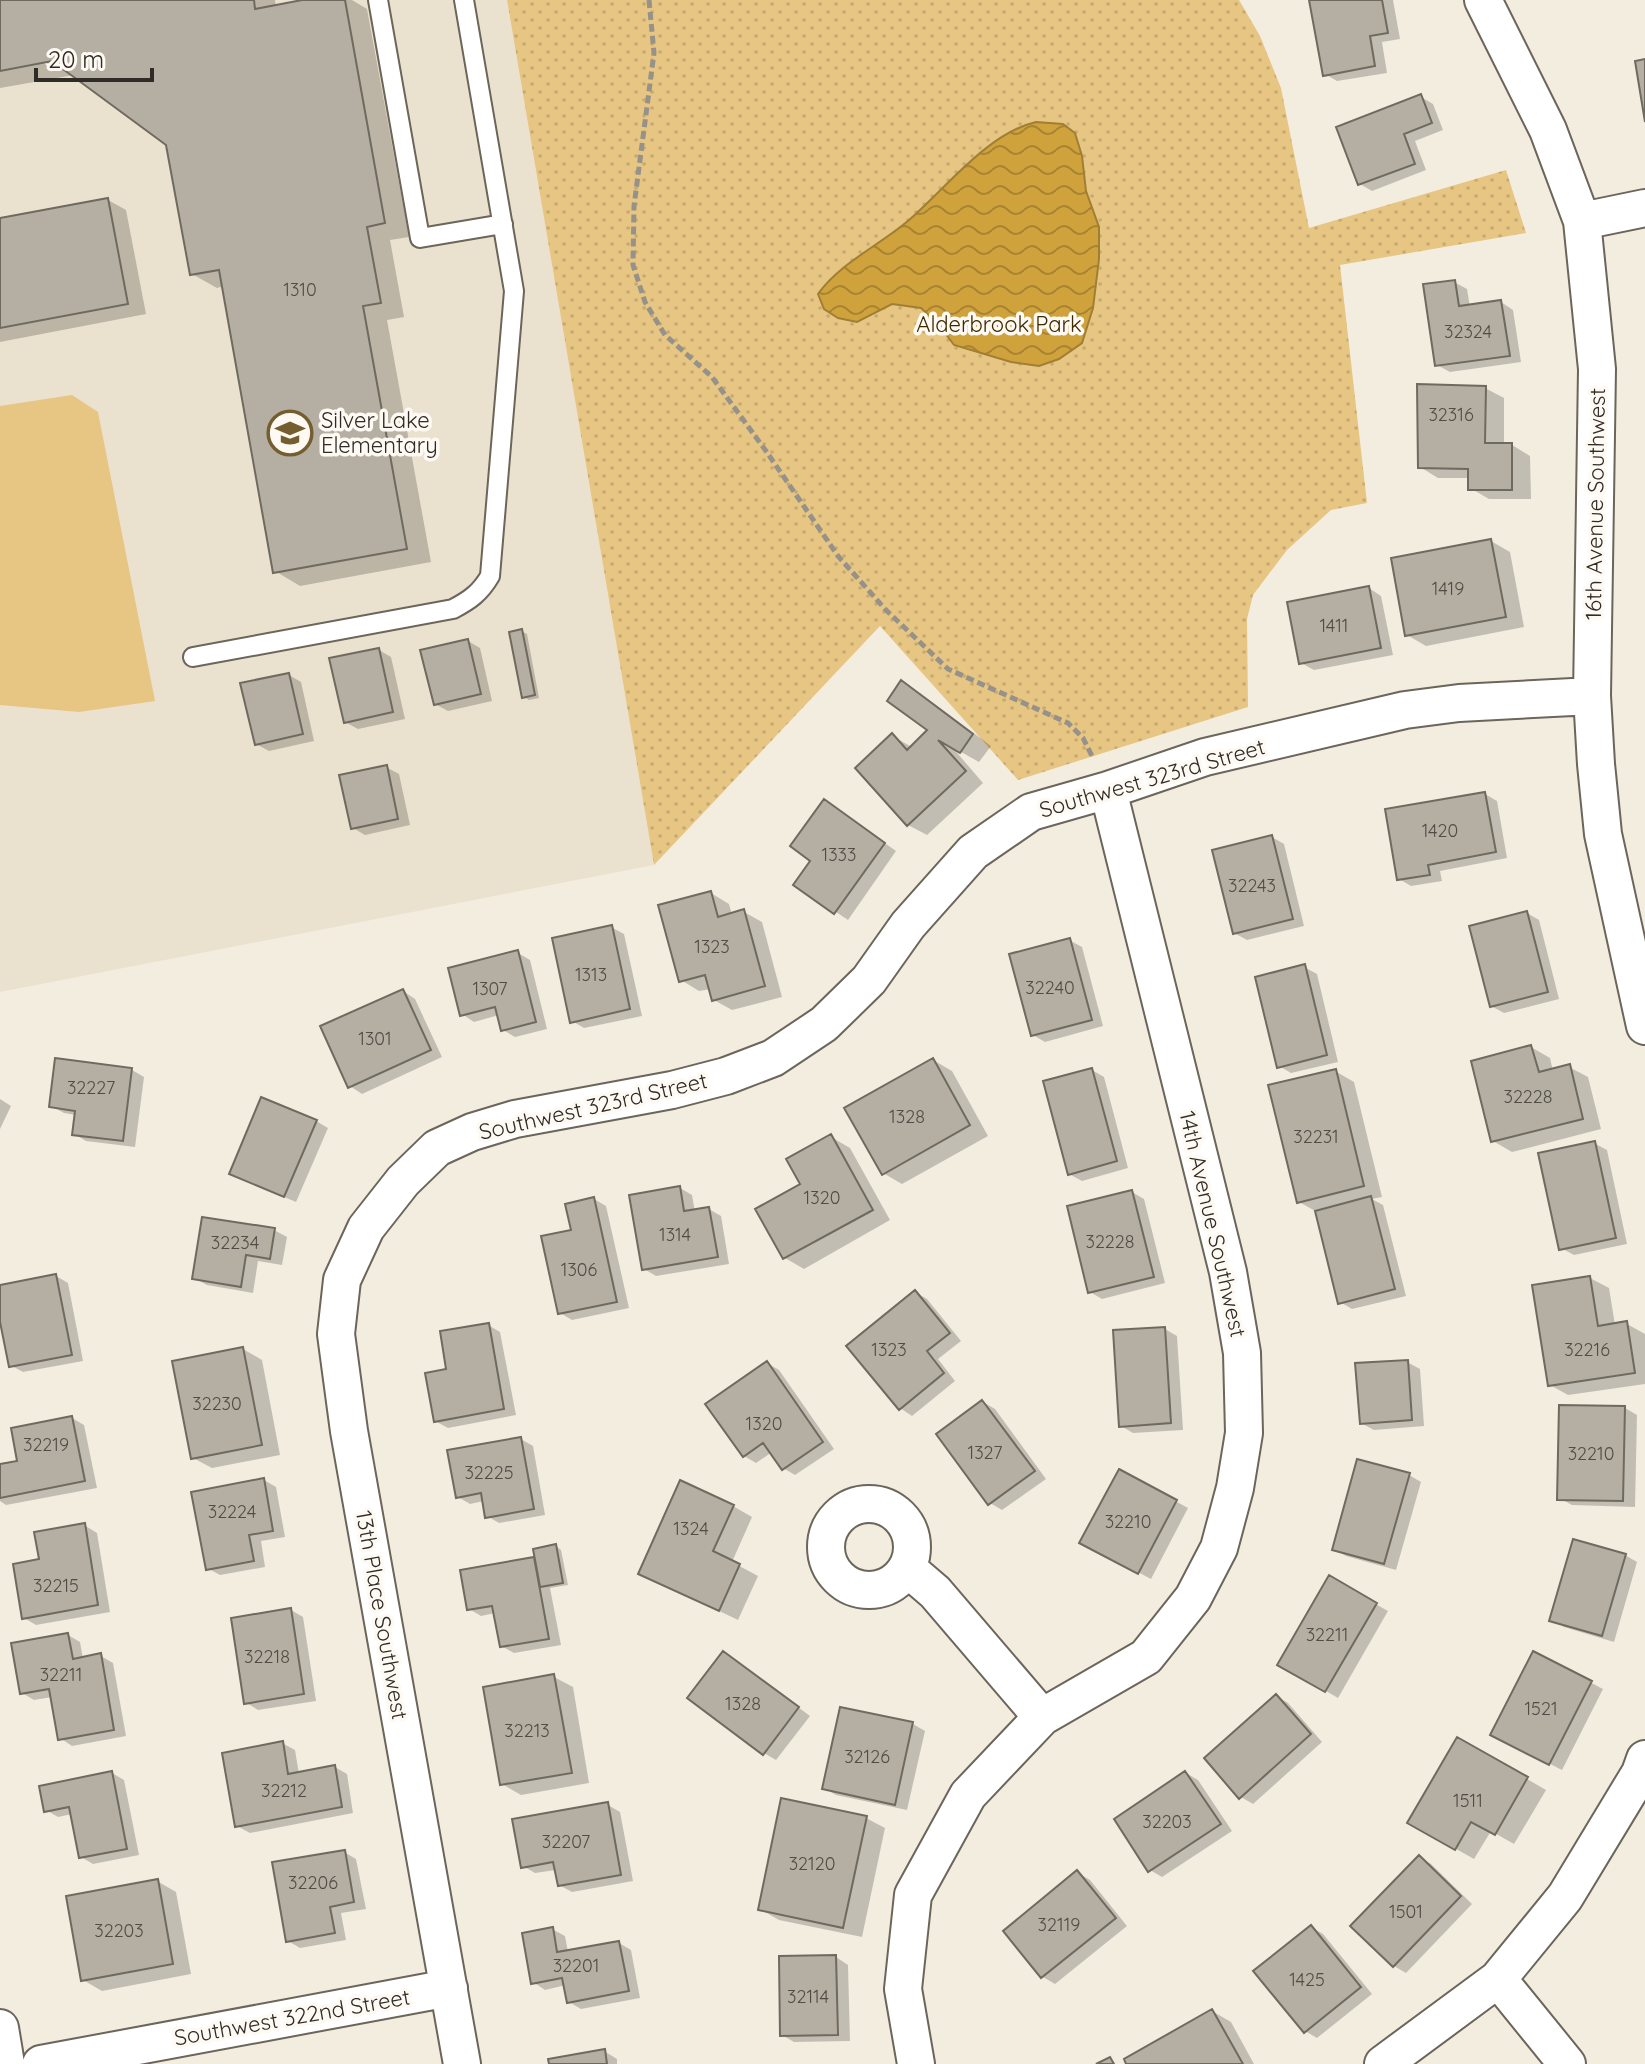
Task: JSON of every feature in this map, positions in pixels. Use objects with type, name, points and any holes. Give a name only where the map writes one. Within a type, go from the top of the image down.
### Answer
[{"type":"street","name":"16th Avenue Southwest","points":[[1483,0],[1548,130],[1582,221],[1597,369],[1592,696],[1603,834],[1645,1026]]},
{"type":"street","points":[[1582,221],[1645,208]]},
{"type":"street","name":"Southwest 323rd Street","points":[[403,1181],[437,1148],[472,1132],[564,1109],[672,1090],[726,1076],[773,1058],[824,1024],[869,980],[908,925],[973,852],[1031,812],[1205,757],[1405,710],[1459,703],[1592,696]]},
{"type":"street","name":"14th Avenue Southwest","points":[[916,2064],[903,1989],[913,1895],[968,1795],[1042,1717],[1146,1657],[1193,1598],[1219,1548],[1235,1488],[1244,1433],[1242,1353],[1228,1272],[1108,790]]},
{"type":"street","name":"13th Place Southwest","points":[[403,1181],[366,1228],[342,1280],[336,1334],[352,1446],[462,2064]]},
{"type":"street","points":[[907,1568],[935,1592],[1042,1717]]},
{"type":"street","points":[[1383,2064],[1498,1979],[1565,1897],[1640,1773],[1645,1759]]},
{"type":"street","points":[[1498,1979],[1567,2064]]},
{"type":"street","name":"Southwest 322nd Street","points":[[41,2064],[449,1988]]},
{"type":"street","points":[[0,2028],[6,2064]]},
{"type":"lane","points":[[378,0],[420,238],[503,224]]},
{"type":"lane","points":[[193,657],[453,609],[472,600],[482,591],[490,576],[514,291],[464,0]]},
{"type":"path","points":[[649,0],[654,53],[634,206],[633,265],[645,302],[665,335],[712,377],[838,556],[885,609],[948,669],[1068,723],[1083,738],[1108,790]]},
{"type":"shaded area","name":"Silver Lake Elementary","points":[[0,0],[507,0],[654,865],[0,992]]},
{"type":"green space","name":"Alderbrook Park","points":[[507,0],[1239,0],[1260,36],[1281,88],[1309,228],[1506,170],[1526,233],[1340,265],[1367,503],[1331,510],[1287,550],[1253,595],[1247,619],[1248,707],[1018,780],[880,626],[654,865]]},
{"type":"green space","points":[[72,395],[98,412],[155,701],[79,712],[0,705],[0,406]]},
{"type":"water","points":[[1036,122],[1063,124],[1075,133],[1082,156],[1086,191],[1099,227],[1093,308],[1082,343],[1059,359],[1039,366],[1011,362],[954,345],[921,308],[892,304],[857,322],[838,318],[824,309],[818,294],[837,273],[909,220],[984,149],[1018,128]]},
{"type":"building","points":[[0,0],[254,0],[255,9],[302,0],[345,0],[385,223],[367,227],[381,303],[363,306],[407,549],[273,573],[219,270],[190,275],[166,145],[52,61],[0,71]]},
{"type":"building","points":[[1309,0],[1382,0],[1388,33],[1370,36],[1375,66],[1323,76]]},
{"type":"building","points":[[1645,59],[1645,122],[1635,61]]},
{"type":"building","points":[[1421,94],[1432,123],[1404,134],[1415,164],[1358,185],[1336,127]]},
{"type":"building","points":[[108,198],[128,304],[0,328],[0,218]]},
{"type":"building","points":[[1455,280],[1459,306],[1501,300],[1510,356],[1435,366],[1423,284]]},
{"type":"building","points":[[1417,384],[1486,386],[1485,443],[1512,443],[1512,490],[1468,490],[1468,469],[1418,468]]},
{"type":"building","points":[[1491,539],[1506,617],[1405,636],[1391,558]]},
{"type":"building","points":[[1369,586],[1381,648],[1299,664],[1287,602]]},
{"type":"building","points":[[522,629],[535,695],[522,698],[509,632]]},
{"type":"building","points":[[468,639],[481,694],[434,705],[420,650]]},
{"type":"building","points":[[379,648],[393,712],[344,723],[329,658]]},
{"type":"building","points":[[289,673],[303,734],[255,745],[240,683]]},
{"type":"building","points":[[901,680],[973,734],[960,753],[938,740],[966,771],[907,826],[855,768],[892,733],[907,750],[927,730],[887,701]]},
{"type":"building","points":[[387,765],[398,819],[351,829],[339,775]]},
{"type":"building","points":[[1485,792],[1496,852],[1428,865],[1430,875],[1397,880],[1385,809]]},
{"type":"building","points":[[824,799],[885,843],[834,914],[793,885],[810,861],[790,846]]},
{"type":"building","points":[[1272,835],[1293,919],[1233,934],[1212,850]]},
{"type":"building","points":[[711,891],[718,917],[744,909],[765,986],[712,1001],[705,975],[679,982],[658,905]]},
{"type":"building","points":[[1527,911],[1548,992],[1490,1007],[1469,926]]},
{"type":"building","points":[[612,925],[630,1009],[570,1023],[552,938]]},
{"type":"building","points":[[1070,938],[1092,1020],[1031,1036],[1009,954]]},
{"type":"building","points":[[518,950],[536,1022],[501,1031],[495,1007],[460,1016],[448,968]]},
{"type":"building","points":[[1305,964],[1327,1055],[1277,1068],[1255,977]]},
{"type":"building","points":[[403,989],[431,1050],[348,1088],[320,1026]]},
{"type":"building","points":[[1531,1045],[1539,1072],[1570,1064],[1583,1119],[1491,1142],[1471,1061]]},
{"type":"building","points":[[55,1058],[132,1068],[123,1141],[72,1135],[75,1111],[49,1107]]},
{"type":"building","points":[[933,1058],[970,1125],[882,1175],[844,1108]]},
{"type":"building","points":[[1092,1068],[1117,1161],[1068,1175],[1043,1081]]},
{"type":"building","points":[[1336,1069],[1364,1186],[1297,1203],[1268,1085]]},
{"type":"building","points":[[261,1097],[317,1120],[284,1197],[229,1174]]},
{"type":"building","points":[[831,1134],[873,1210],[783,1259],[755,1209],[800,1184],[786,1159]]},
{"type":"building","points":[[1595,1141],[1616,1238],[1559,1250],[1538,1153]]},
{"type":"building","points":[[680,1186],[684,1211],[709,1207],[718,1257],[642,1270],[629,1195]]},
{"type":"building","points":[[1132,1190],[1154,1277],[1088,1293],[1067,1206]]},
{"type":"building","points":[[1371,1196],[1395,1289],[1338,1304],[1315,1211]]},
{"type":"building","points":[[594,1197],[617,1302],[558,1314],[541,1236],[571,1230],[565,1204]]},
{"type":"building","points":[[202,1217],[275,1228],[270,1259],[246,1255],[241,1287],[192,1279]]},
{"type":"building","points":[[56,1274],[72,1355],[9,1367],[0,1322],[0,1285]]},
{"type":"building","points":[[1590,1276],[1598,1326],[1627,1321],[1635,1373],[1548,1386],[1532,1285]]},
{"type":"building","points":[[915,1290],[950,1333],[927,1351],[944,1373],[899,1410],[846,1346]]},
{"type":"building","points":[[489,1323],[504,1409],[434,1422],[425,1373],[446,1369],[440,1331]]},
{"type":"building","points":[[1165,1327],[1171,1423],[1119,1427],[1113,1330]]},
{"type":"building","points":[[243,1347],[262,1445],[191,1459],[172,1361]]},
{"type":"building","points":[[1408,1360],[1412,1420],[1360,1424],[1355,1363]]},
{"type":"building","points":[[767,1361],[823,1442],[782,1470],[763,1443],[743,1457],[705,1404]]},
{"type":"building","points":[[982,1400],[1035,1471],[988,1505],[936,1434]]},
{"type":"building","points":[[1559,1405],[1625,1406],[1623,1501],[1557,1500]]},
{"type":"building","points":[[72,1416],[85,1481],[0,1498],[0,1464],[17,1461],[11,1428]]},
{"type":"building","points":[[521,1437],[534,1509],[485,1518],[481,1493],[456,1498],[447,1450]]},
{"type":"building","points":[[1357,1459],[1410,1473],[1384,1564],[1332,1550]]},
{"type":"building","points":[[1119,1469],[1177,1500],[1138,1574],[1079,1543]]},
{"type":"building","points":[[264,1478],[273,1531],[249,1535],[254,1561],[206,1570],[191,1492]]},
{"type":"building","points":[[680,1480],[734,1505],[713,1551],[740,1564],[719,1611],[638,1574]]},
{"type":"building","points":[[85,1523],[98,1605],[22,1619],[13,1564],[39,1559],[34,1532]]},
{"type":"building","points":[[1573,1539],[1626,1554],[1602,1636],[1549,1621]]},
{"type":"building","points":[[556,1544],[563,1583],[540,1587],[533,1549]]},
{"type":"building","points":[[534,1557],[549,1639],[500,1647],[492,1606],[467,1610],[460,1570]]},
{"type":"building","points":[[1329,1575],[1377,1603],[1325,1692],[1277,1665]]},
{"type":"building","points":[[291,1608],[304,1694],[244,1704],[231,1618]]},
{"type":"building","points":[[68,1633],[73,1659],[101,1653],[114,1730],[58,1740],[49,1689],[20,1694],[11,1643]]},
{"type":"building","points":[[723,1651],[799,1707],[763,1755],[687,1698]]},
{"type":"building","points":[[1533,1651],[1592,1681],[1549,1765],[1490,1735]]},
{"type":"building","points":[[554,1674],[572,1773],[500,1785],[483,1687]]},
{"type":"building","points":[[1276,1694],[1311,1734],[1239,1799],[1204,1758]]},
{"type":"building","points":[[840,1707],[913,1722],[895,1805],[822,1789]]},
{"type":"building","points":[[1457,1737],[1528,1777],[1495,1835],[1471,1822],[1455,1850],[1407,1823]]},
{"type":"building","points":[[283,1741],[288,1774],[335,1765],[342,1807],[235,1827],[222,1753]]},
{"type":"building","points":[[112,1771],[127,1849],[79,1858],[69,1807],[44,1812],[39,1786]]},
{"type":"building","points":[[1185,1771],[1221,1824],[1148,1872],[1114,1819]]},
{"type":"building","points":[[781,1798],[867,1816],[843,1928],[758,1910]]},
{"type":"building","points":[[608,1802],[621,1875],[558,1886],[553,1862],[521,1868],[512,1819]]},
{"type":"building","points":[[345,1850],[354,1902],[330,1907],[335,1933],[286,1942],[272,1862]]},
{"type":"building","points":[[1419,1855],[1461,1896],[1393,1967],[1350,1926]]},
{"type":"building","points":[[1077,1870],[1116,1918],[1041,1978],[1003,1931]]},
{"type":"building","points":[[158,1879],[173,1964],[81,1981],[66,1896]]},
{"type":"building","points":[[1311,1925],[1361,1987],[1304,2033],[1253,1971]]},
{"type":"building","points":[[553,1927],[557,1952],[619,1941],[629,1991],[567,2003],[562,1978],[531,1984],[522,1933]]},
{"type":"building","points":[[836,1955],[838,2035],[780,2036],[779,1956]]},
{"type":"building","points":[[1212,2009],[1243,2064],[1126,2064],[1124,2059]]},
{"type":"building","points":[[605,2049],[607,2064],[549,2064],[548,2059]]},
{"type":"building","points":[[1110,2057],[1114,2064],[1096,2064]]},
{"type":"place","name":"Silver Lake Elementary","points":[[290,433]]}]
